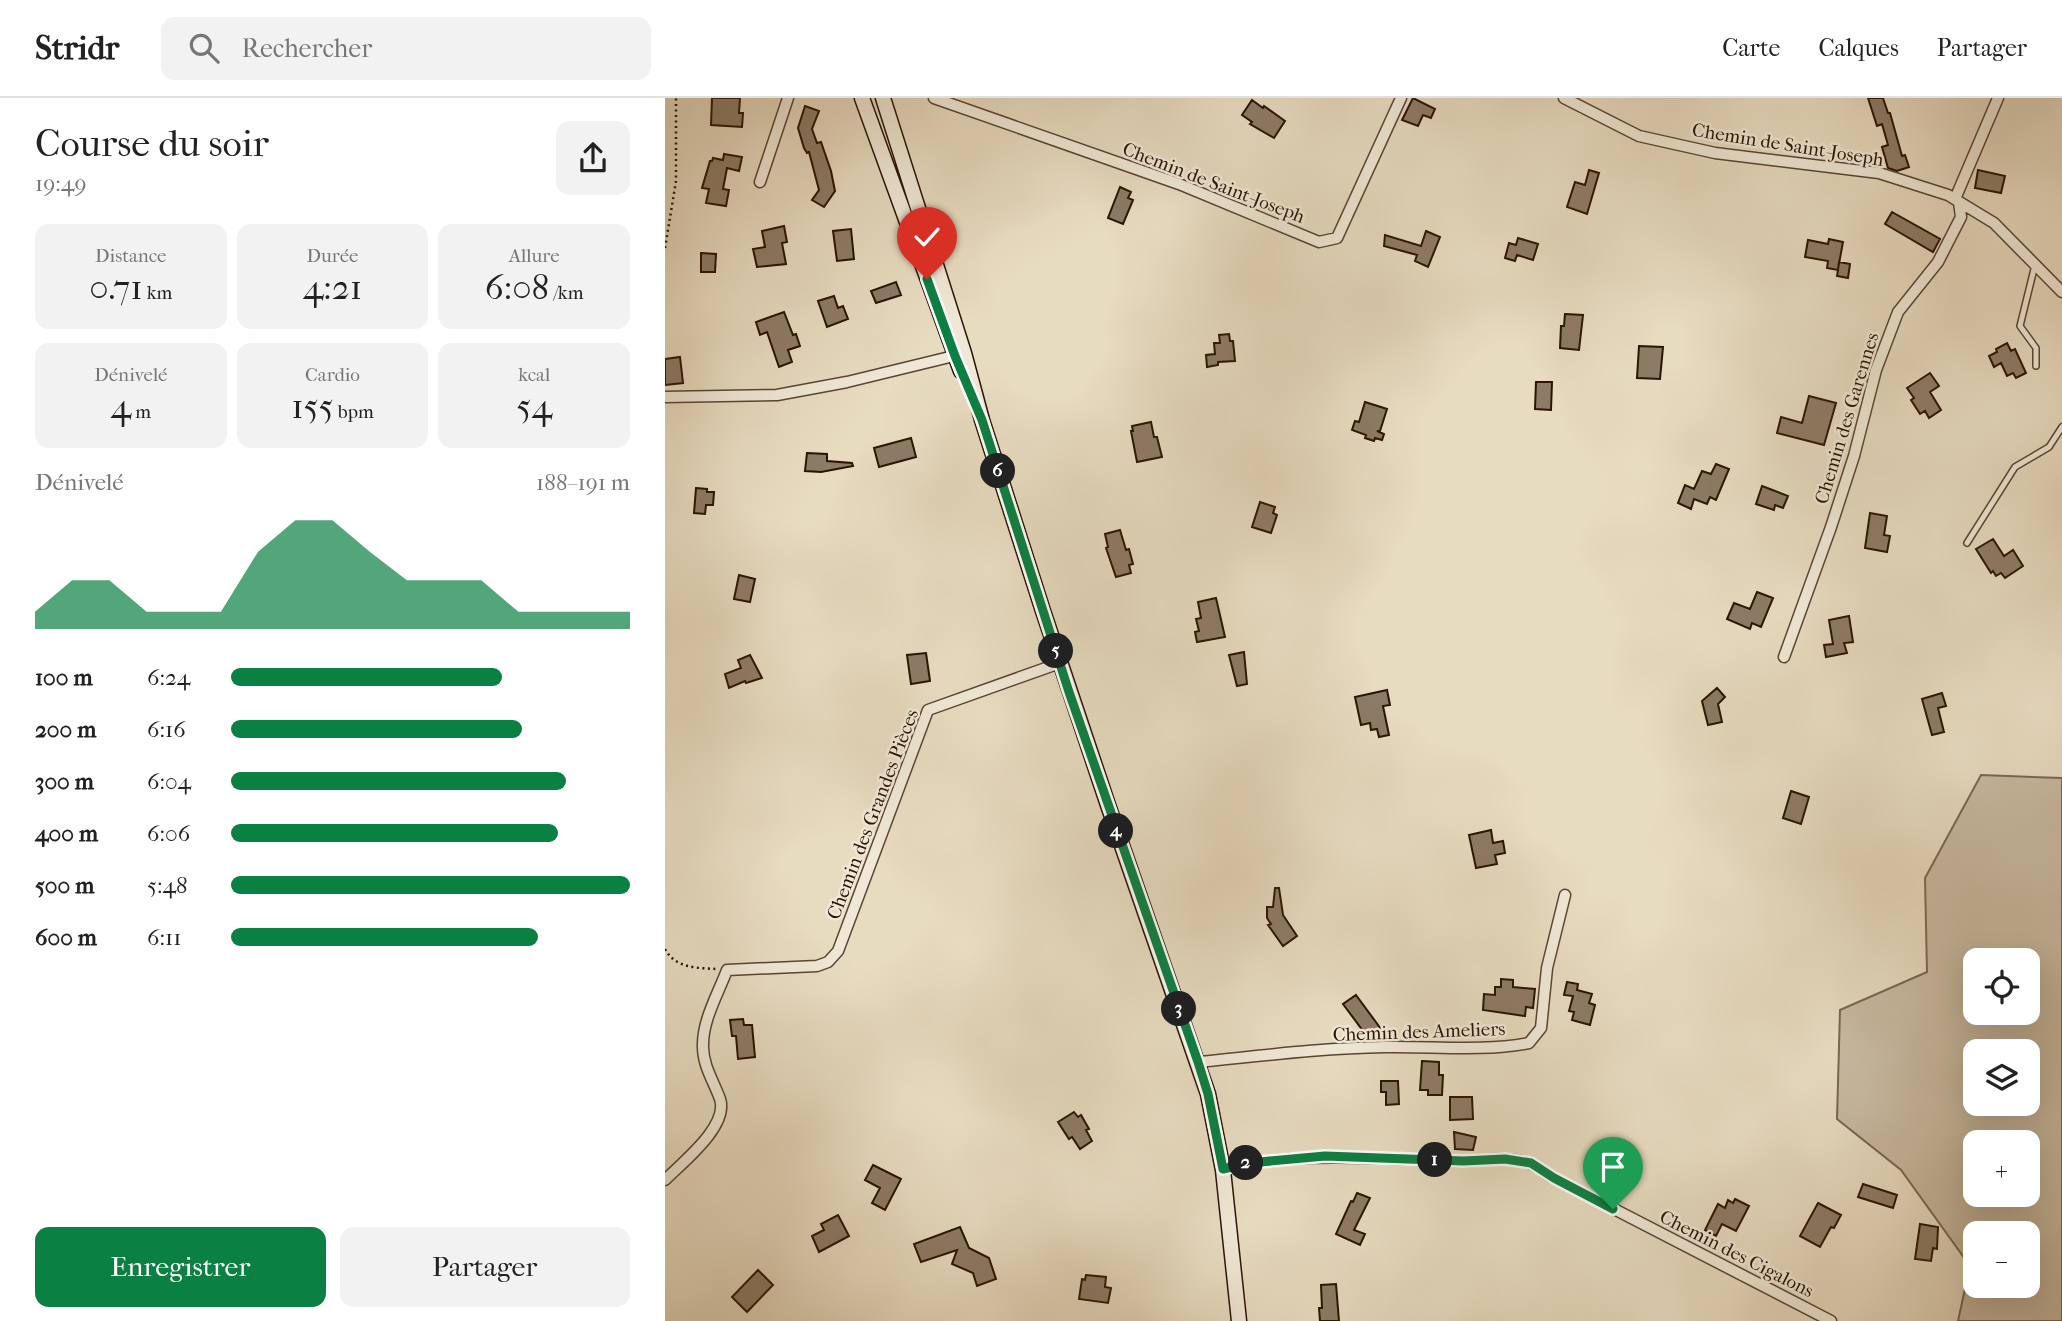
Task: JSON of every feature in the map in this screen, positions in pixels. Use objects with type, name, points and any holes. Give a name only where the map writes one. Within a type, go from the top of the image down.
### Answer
[{"type":"main road","points":[[862,98],[960,354]]},
{"type":"main road","points":[[883,98],[960,354],[1060,663],[1208,1094],[1223,1169],[1239,1321]]},
{"type":"street","points":[[760,182],[788,98]]},
{"type":"street","name":"Chemin de Saint-Joseph","points":[[934,98],[1178,184],[1319,242],[1337,239],[1401,98]]},
{"type":"street","name":"Chemin de Saint-Joseph","points":[[1564,98],[1639,136],[1714,153],[1879,173],[1948,195],[1994,223],[2062,292]]},
{"type":"street","name":"Chemin des Garennes","points":[[1784,657],[1831,527],[1854,456],[1876,370],[1898,312],[1938,262],[1961,217],[1957,201],[1998,98]]},
{"type":"street","points":[[665,397],[778,395],[847,382],[960,354]]},
{"type":"street","name":"Chemin des Grandes Pièces","points":[[727,970],[817,966],[828,962],[838,951],[928,710],[1060,663]]},
{"type":"street","name":"Chemin des Ameliers","points":[[1198,1062],[1283,1053],[1383,1047],[1506,1048],[1529,1043],[1541,1028],[1547,968],[1565,895]]},
{"type":"street","points":[[665,1180],[714,1129],[720,1116],[721,1104],[705,1063],[703,1046],[705,1027],[727,970]]},
{"type":"street","name":"Chemin des Cigalons","points":[[1223,1169],[1249,1163],[1325,1156],[1463,1161],[1505,1159],[1531,1163],[1554,1178],[1831,1321]]},
{"type":"lane","points":[[2035,265],[2020,327],[2036,348],[2036,366]]},
{"type":"lane","points":[[1967,542],[2015,467],[2049,447],[2062,427]]},
{"type":"path","points":[[665,248],[676,181],[676,98]]},
{"type":"path","points":[[665,949],[670,958],[689,967],[727,970]]},
{"type":"shaded area","points":[[1981,775],[2062,778],[2062,1321],[1958,1321],[1963,1298],[2040,1298],[2040,1221],[1963,1221],[1963,1256],[1901,1170],[1837,1119],[1840,1010],[1927,972],[1925,878]]},
{"type":"building","points":[[712,98],[740,98],[742,127],[711,125]]},
{"type":"building","points":[[1413,98],[1435,109],[1431,118],[1423,115],[1418,126],[1402,120]]},
{"type":"building","points":[[1868,98],[1883,98],[1902,156],[1905,155],[1909,167],[1897,171],[1888,168],[1882,147],[1888,145],[1882,124],[1877,126]]},
{"type":"building","points":[[1252,100],[1285,121],[1274,138],[1250,124],[1252,122],[1242,115]]},
{"type":"building","points":[[805,106],[819,111],[812,129],[817,143],[821,142],[835,191],[824,207],[812,200],[819,190],[809,152],[804,148],[798,128]]},
{"type":"building","points":[[724,154],[742,157],[739,171],[727,168],[723,189],[729,190],[726,206],[706,203],[709,189],[702,188],[710,161],[713,158],[723,160]]},
{"type":"building","points":[[1589,170],[1599,173],[1587,214],[1567,207],[1575,182],[1585,185]]},
{"type":"building","points":[[1978,170],[2005,176],[2001,193],[1975,188]]},
{"type":"building","points":[[1120,187],[1131,192],[1128,198],[1133,200],[1123,224],[1108,218]]},
{"type":"building","points":[[1892,212],[1940,239],[1933,252],[1885,224]]},
{"type":"building","points":[[784,226],[787,242],[782,243],[786,264],[757,267],[753,249],[765,247],[762,231]]},
{"type":"building","points":[[851,229],[854,259],[837,261],[833,231]]},
{"type":"building","points":[[1426,231],[1440,237],[1428,267],[1415,261],[1417,255],[1384,246],[1385,235],[1421,246]]},
{"type":"building","points":[[1518,238],[1538,244],[1533,260],[1517,255],[1515,261],[1505,258],[1509,243],[1516,245]]},
{"type":"building","points":[[1829,239],[1843,242],[1839,262],[1850,264],[1848,278],[1837,276],[1838,270],[1827,268],[1828,261],[1805,257],[1808,240],[1828,244]]},
{"type":"building","points":[[701,253],[716,254],[715,272],[701,272]]},
{"type":"building","points":[[896,282],[901,295],[876,303],[871,291]]},
{"type":"building","points":[[834,296],[838,308],[843,306],[848,319],[827,327],[818,301]]},
{"type":"building","points":[[784,312],[800,346],[788,350],[792,362],[779,367],[767,332],[760,335],[756,322]]},
{"type":"building","points":[[1565,314],[1583,315],[1579,350],[1560,348],[1561,326],[1564,326]]},
{"type":"building","points":[[1229,334],[1230,341],[1233,341],[1235,361],[1218,362],[1218,365],[1207,367],[1206,355],[1215,354],[1214,343],[1220,343],[1219,335]]},
{"type":"building","points":[[2007,343],[2011,351],[2015,349],[2026,373],[2016,378],[2013,373],[2007,376],[2001,363],[1994,367],[1989,356]]},
{"type":"building","points":[[1639,346],[1663,347],[1660,379],[1637,378]]},
{"type":"building","points":[[680,357],[683,383],[665,385],[665,359]]},
{"type":"building","points":[[1930,373],[1939,386],[1930,392],[1941,410],[1929,418],[1925,411],[1920,414],[1907,388]]},
{"type":"building","points":[[1536,382],[1552,382],[1551,410],[1535,409]]},
{"type":"building","points":[[1809,396],[1836,403],[1824,445],[1777,433],[1781,417],[1802,423]]},
{"type":"building","points":[[1365,402],[1387,409],[1380,431],[1377,431],[1384,434],[1382,440],[1365,438],[1366,435],[1352,430],[1355,421],[1359,422]]},
{"type":"building","points":[[1151,422],[1162,457],[1137,462],[1132,426]]},
{"type":"building","points":[[911,438],[916,457],[879,467],[874,448]]},
{"type":"building","points":[[807,453],[827,454],[827,461],[852,463],[853,466],[821,472],[805,471]]},
{"type":"building","points":[[1716,464],[1729,469],[1716,500],[1710,497],[1707,504],[1694,499],[1691,509],[1678,503],[1685,485],[1694,489],[1702,471],[1711,474]]},
{"type":"building","points":[[1762,486],[1788,496],[1783,508],[1775,505],[1774,510],[1756,504]]},
{"type":"building","points":[[696,488],[714,492],[713,505],[706,505],[705,514],[694,513]]},
{"type":"building","points":[[1260,502],[1275,507],[1273,513],[1277,515],[1271,533],[1252,527]]},
{"type":"building","points":[[1870,513],[1887,516],[1884,535],[1890,536],[1887,552],[1865,548]]},
{"type":"building","points":[[1120,530],[1133,564],[1129,565],[1131,573],[1116,577],[1106,548],[1105,534]]},
{"type":"building","points":[[1993,539],[2004,556],[2013,550],[2023,566],[2005,578],[2001,573],[1996,576],[1993,571],[1991,573],[1976,549]]},
{"type":"building","points":[[739,575],[755,579],[750,602],[734,599]]},
{"type":"building","points":[[1757,592],[1773,598],[1761,627],[1752,623],[1750,629],[1727,619],[1734,603],[1750,609]]},
{"type":"building","points":[[1216,598],[1225,637],[1197,642],[1195,632],[1199,631],[1196,619],[1201,618],[1198,602]]},
{"type":"building","points":[[1849,616],[1853,642],[1844,643],[1847,653],[1826,657],[1824,645],[1833,644],[1829,620]]},
{"type":"building","points":[[1244,652],[1247,684],[1237,686],[1229,655]]},
{"type":"building","points":[[926,653],[930,681],[911,684],[907,655]]},
{"type":"building","points":[[750,655],[762,678],[729,688],[725,674],[741,668],[738,660]]},
{"type":"building","points":[[1717,688],[1725,697],[1718,704],[1722,722],[1708,725],[1702,701]]},
{"type":"building","points":[[1387,690],[1390,705],[1383,706],[1389,735],[1379,737],[1377,729],[1371,730],[1370,723],[1361,725],[1355,697]]},
{"type":"building","points":[[1942,693],[1946,706],[1938,708],[1944,732],[1932,735],[1922,699]]},
{"type":"building","points":[[1791,791],[1809,797],[1801,824],[1783,818]]},
{"type":"building","points":[[1491,830],[1493,843],[1503,841],[1505,853],[1495,855],[1497,864],[1476,868],[1469,835]]},
{"type":"building","points":[[1275,888],[1279,888],[1283,915],[1297,936],[1283,946],[1268,925],[1271,924],[1267,918],[1267,907],[1273,907]]},
{"type":"building","points":[[1501,979],[1513,980],[1513,987],[1535,989],[1533,1008],[1526,1007],[1525,1016],[1483,1010],[1484,994],[1495,995],[1495,987],[1501,987]]},
{"type":"building","points":[[1567,982],[1578,984],[1577,990],[1592,994],[1589,1003],[1595,1005],[1590,1025],[1572,1020],[1574,1012],[1569,1011],[1573,996],[1564,995]]},
{"type":"building","points":[[1356,995],[1381,1029],[1369,1039],[1343,1004]]},
{"type":"building","points":[[743,1019],[744,1025],[752,1025],[755,1057],[738,1059],[736,1036],[732,1036],[730,1020]]},
{"type":"building","points":[[1422,1061],[1439,1062],[1439,1075],[1443,1075],[1442,1095],[1428,1095],[1428,1090],[1420,1090]]},
{"type":"building","points":[[1381,1081],[1398,1081],[1399,1104],[1386,1105],[1386,1092],[1381,1092]]},
{"type":"building","points":[[1450,1097],[1472,1097],[1473,1119],[1450,1120]]},
{"type":"building","points":[[1074,1112],[1078,1117],[1081,1115],[1092,1141],[1080,1149],[1072,1137],[1069,1139],[1058,1122]]},
{"type":"building","points":[[1454,1132],[1476,1137],[1473,1150],[1455,1149]]},
{"type":"building","points":[[873,1165],[901,1179],[885,1210],[872,1203],[880,1188],[865,1180]]},
{"type":"building","points":[[1863,1184],[1897,1195],[1893,1208],[1858,1197]]},
{"type":"building","points":[[1357,1193],[1370,1198],[1354,1230],[1365,1234],[1360,1245],[1336,1234]]},
{"type":"building","points":[[1735,1199],[1749,1206],[1736,1231],[1722,1224],[1716,1236],[1705,1230],[1718,1204],[1725,1208],[1728,1200],[1733,1203]]},
{"type":"building","points":[[1818,1203],[1841,1215],[1820,1247],[1800,1236]]},
{"type":"building","points":[[838,1215],[849,1236],[819,1252],[812,1236],[824,1230],[821,1224]]},
{"type":"building","points":[[1920,1224],[1938,1227],[1937,1249],[1933,1248],[1931,1261],[1915,1259]]},
{"type":"building","points":[[960,1227],[969,1248],[989,1258],[996,1279],[977,1286],[973,1273],[952,1264],[957,1250],[921,1262],[914,1244]]},
{"type":"building","points":[[758,1270],[773,1285],[747,1312],[732,1297]]},
{"type":"building","points":[[1086,1275],[1106,1277],[1105,1287],[1111,1288],[1108,1303],[1079,1299],[1082,1279],[1085,1280]]},
{"type":"building","points":[[1336,1284],[1339,1321],[1320,1321],[1321,1285]]},
{"type":"route","points":[[927,279],[982,420],[1069,692],[1198,1062],[1216,1127],[1223,1169],[1249,1163],[1325,1156],[1463,1161],[1505,1159],[1531,1163],[1613,1209]]}]
